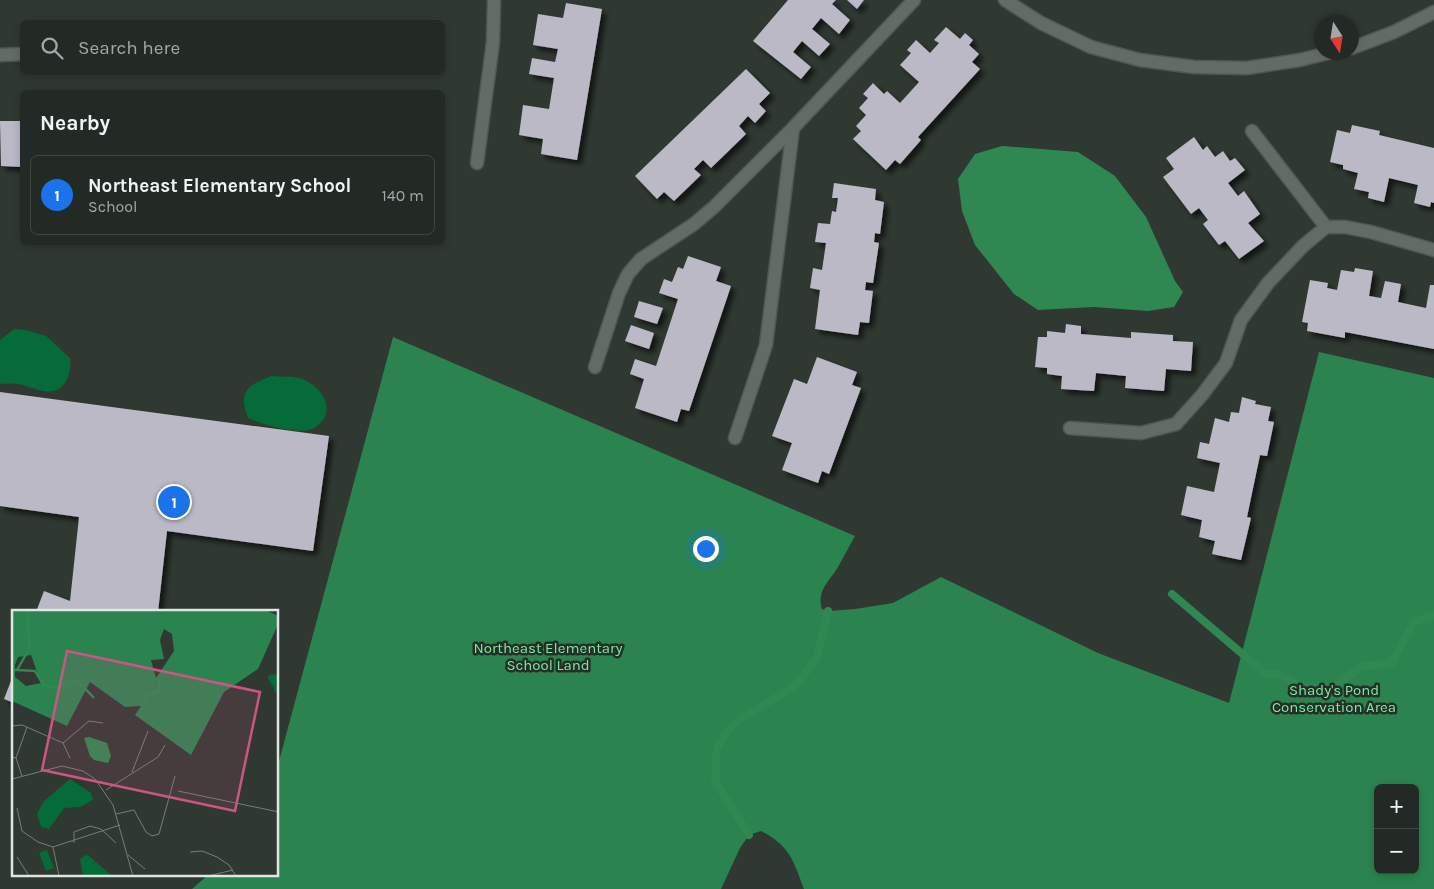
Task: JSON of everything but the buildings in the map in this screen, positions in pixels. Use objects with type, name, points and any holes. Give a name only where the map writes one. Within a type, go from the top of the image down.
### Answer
[{"type":"street","points":[[477,163],[493,42],[494,0]]},
{"type":"street","points":[[595,367],[619,293],[628,274],[641,259],[694,224],[714,207],[793,128],[914,0]]},
{"type":"street","points":[[1005,0],[1041,23],[1091,47],[1140,60],[1194,67],[1248,68],[1314,56]]},
{"type":"street","points":[[1359,45],[1394,32],[1434,12]]},
{"type":"street","points":[[0,54],[20,54]]},
{"type":"street","points":[[735,438],[766,345],[793,128]]},
{"type":"street","points":[[1252,131],[1326,227]]},
{"type":"street","points":[[1070,428],[1142,433],[1176,424],[1226,364],[1241,320],[1268,283],[1303,246],[1326,227],[1345,227],[1370,232],[1434,250]]},
{"type":"shaded area","points":[[1002,146],[1078,152],[1115,176],[1146,217],[1175,281],[1183,292],[1174,307],[1148,311],[1094,307],[1038,310],[1014,294],[975,245],[962,211],[958,179],[975,154]]},
{"type":"shaded area","points":[[14,329],[26,330],[46,336],[70,358],[70,371],[65,383],[61,387],[50,391],[19,384],[0,384],[0,340]]},
{"type":"shaded area","points":[[272,376],[299,378],[307,381],[320,392],[327,406],[323,420],[316,427],[302,431],[282,429],[248,418],[244,402],[247,391],[256,383]]},
{"type":"green space","name":"Northeast Elementary School Land","points":[[393,337],[855,536],[822,591],[822,609],[828,611],[855,609],[893,603],[941,577],[1098,653],[1229,703],[1319,352],[1434,378],[1434,889],[804,889],[797,870],[784,848],[761,831],[749,835],[740,848],[721,889],[192,889],[207,876],[279,876],[279,761]]},
{"type":"waterway","points":[[1172,594],[1266,674],[1278,674],[1321,696],[1362,666],[1391,664],[1414,622],[1434,615]]},
{"type":"waterway","points":[[749,835],[715,781],[717,748],[729,729],[736,722],[795,686],[817,658],[828,611]]},
{"type":"place","name":"Northeast Elementary School","points":[[174,502]]},
{"type":"park label","name":"Shady's Pond Conservation Area","points":[[1334,698]]}]
